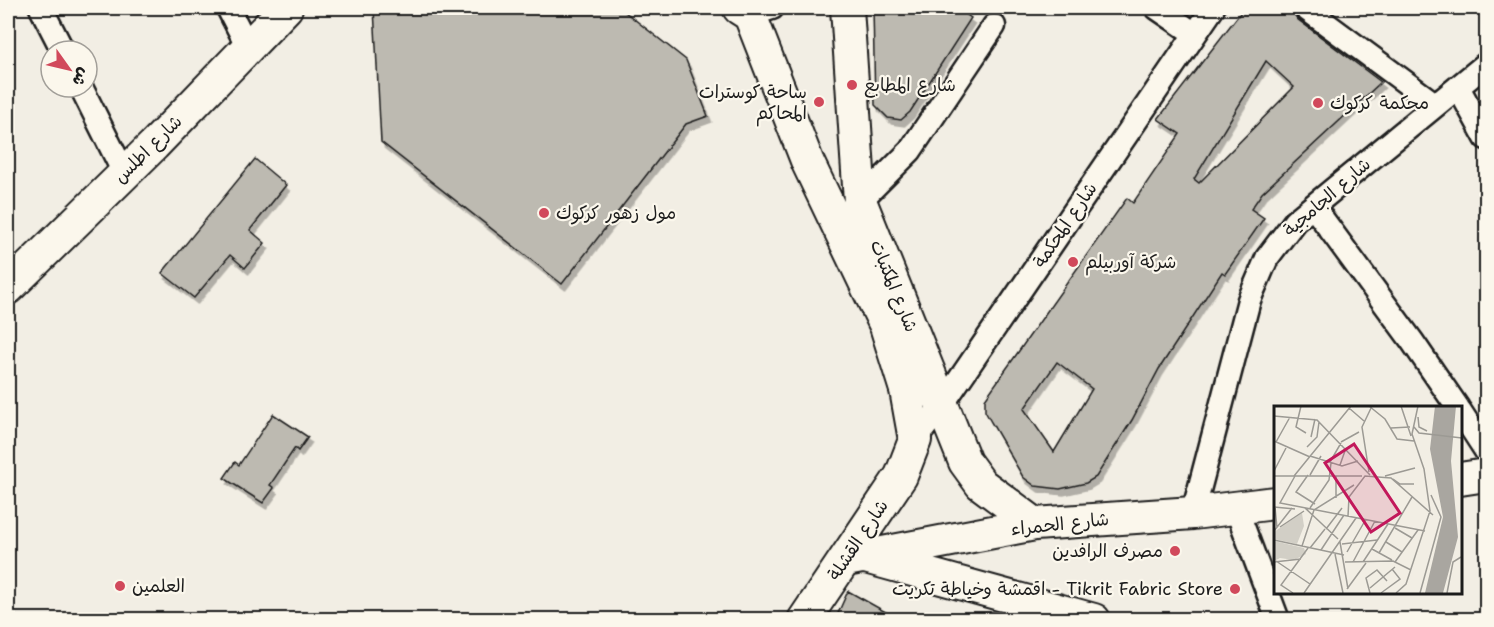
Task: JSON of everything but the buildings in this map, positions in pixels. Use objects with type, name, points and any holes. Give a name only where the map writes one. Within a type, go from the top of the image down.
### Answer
[{"type":"street","points":[[41,8],[57,39]]},
{"type":"street","points":[[228,8],[248,47]]},
{"type":"street","name":"شارع اطلس","points":[[8,288],[286,8]]},
{"type":"street","name":"شارع المكتبات","points":[[847,8],[860,201],[965,462],[981,484],[1035,524]]},
{"type":"street","points":[[1157,8],[1195,33]]},
{"type":"street","name":"شارع المحكمة","points":[[912,450],[1213,8]]},
{"type":"street","points":[[1305,8],[1436,105]]},
{"type":"street","name":"شارع المكتبات","points":[[754,10],[808,163],[885,326],[906,390],[912,450]]},
{"type":"street","points":[[860,201],[910,151],[994,26]]},
{"type":"street","name":"شارع الجامجية","points":[[1193,513],[1256,278],[1280,239],[1312,206],[1486,64]]},
{"type":"street","points":[[1458,87],[1486,138]]},
{"type":"street","points":[[87,99],[124,173]]},
{"type":"street","points":[[1312,206],[1457,406]]},
{"type":"street","points":[[1461,412],[1486,451]]},
{"type":"street","name":"شارع القشلة","points":[[804,620],[854,558],[912,450]]},
{"type":"street","points":[[1461,478],[1486,475]]},
{"type":"street","name":"شارع الحمراء","points":[[854,558],[1035,524],[1193,513],[1274,503]]},
{"type":"street","points":[[1236,508],[1278,620]]},
{"type":"street","points":[[854,558],[1094,620]]},
{"type":"place","name":"شارع المطابع","points":[[852,85]]},
{"type":"place","name":"ساحة كوسترات المحاكم","points":[[819,102]]},
{"type":"place","name":"محكمة كركوك","points":[[1318,103]]},
{"type":"place","name":"مول زهور كركوك","points":[[544,213]]},
{"type":"place","name":"شركة آوربيلم","points":[[1073,262]]},
{"type":"place","name":"مصرف الرافدين","points":[[1175,551]]},
{"type":"place","name":"العلمين","points":[[120,586]]},
{"type":"place","name":"اقمشة وخياطة تكريت - Tikrit Fabric Store","points":[[1235,589]]}]
